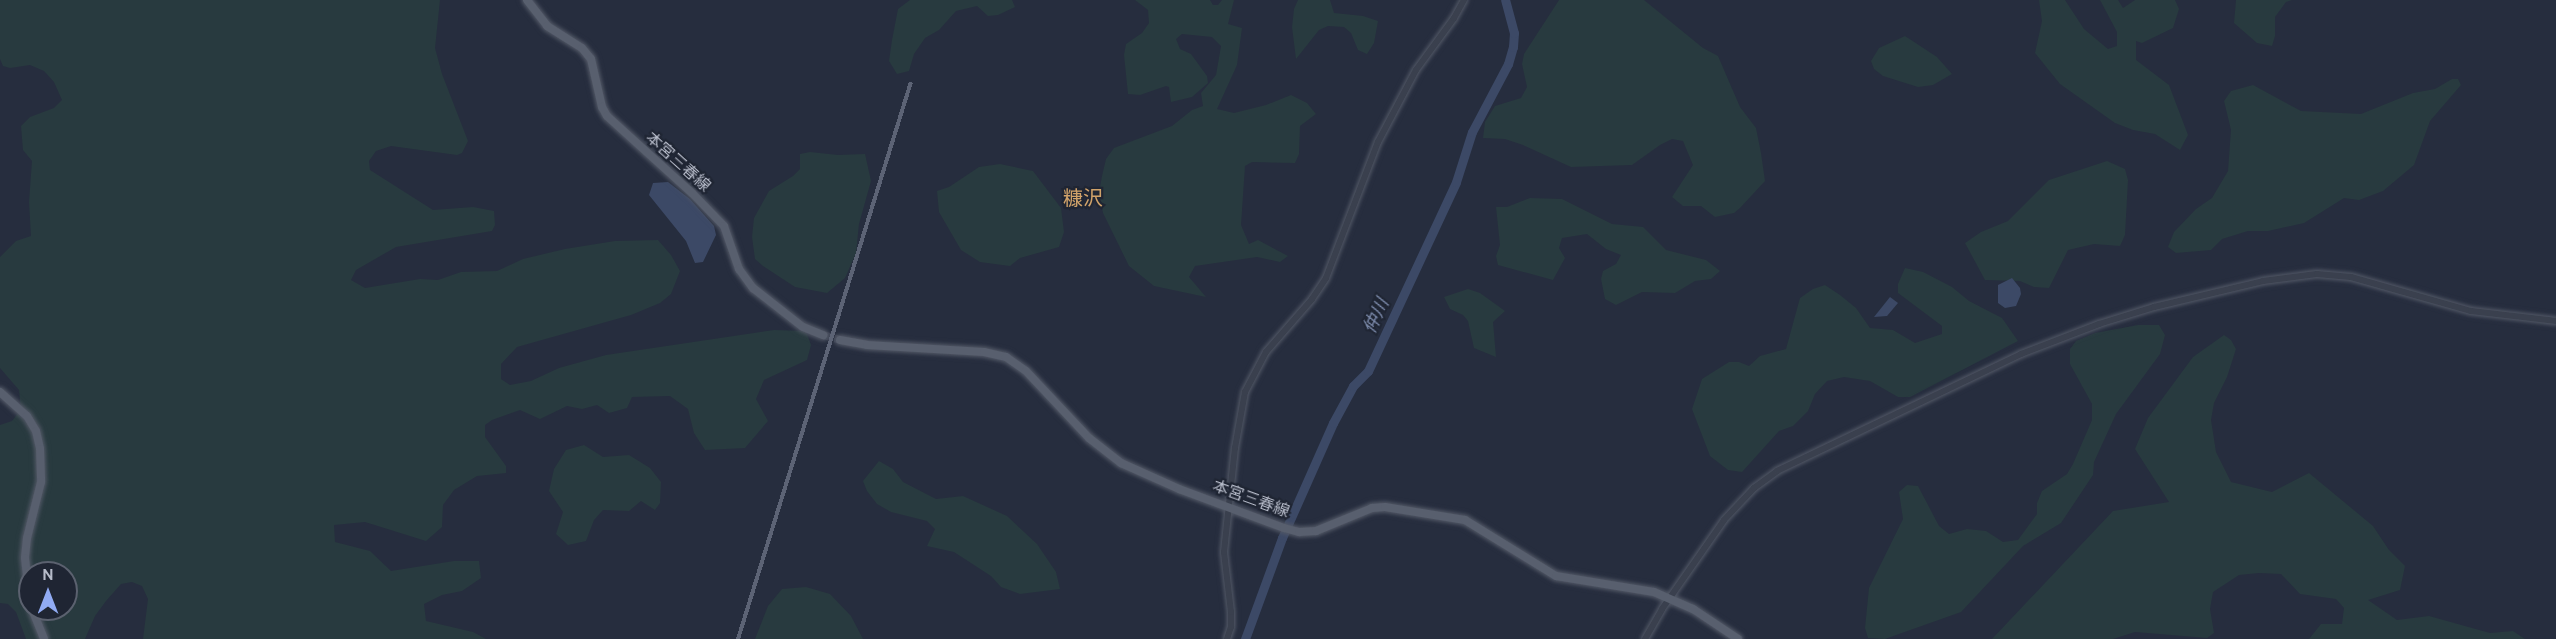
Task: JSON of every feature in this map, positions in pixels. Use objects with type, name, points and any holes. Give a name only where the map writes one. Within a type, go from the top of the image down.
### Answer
[{"type":"main road","name":"本宮三春線","points":[[527,0],[547,26],[587,53],[593,64],[602,106],[610,120],[692,193],[724,226],[739,269],[753,288],[803,327],[823,335]]},
{"type":"main road","name":"本宮三春線","points":[[840,340],[999,354],[1021,365],[1089,438],[1121,463],[1293,531],[1316,531],[1379,507],[1452,518],[1479,527],[1556,576],[1627,586],[1670,599],[1714,621],[1738,639]]},
{"type":"main road","points":[[0,392],[27,416],[36,431],[40,449],[40,482],[27,538],[25,561]]},
{"type":"main road","points":[[37,621],[44,639]]},
{"type":"street","points":[[1227,639],[1231,627],[1231,612],[1224,552],[1239,419],[1245,392],[1266,352],[1326,278],[1378,142],[1416,70],[1454,18],[1464,0]]},
{"type":"street","points":[[1645,639],[1734,508],[1754,488],[1777,471],[2020,354],[2119,317],[2263,281],[2317,274],[2351,277],[2471,311],[2556,321]]},
{"type":"shaded area","points":[[0,0],[440,0],[435,48],[442,74],[468,141],[462,153],[457,155],[391,146],[376,151],[369,161],[370,170],[433,210],[473,207],[494,211],[495,225],[492,231],[396,247],[356,270],[351,280],[365,288],[420,279],[438,280],[461,272],[497,271],[523,259],[565,249],[615,241],[658,240],[671,255],[680,271],[671,294],[660,303],[631,315],[517,347],[501,364],[501,379],[510,385],[531,381],[559,368],[606,355],[774,330],[806,331],[811,345],[807,360],[764,380],[756,399],[768,421],[745,448],[705,450],[694,433],[688,409],[670,396],[632,397],[627,408],[609,413],[597,405],[582,409],[567,406],[540,419],[520,410],[492,420],[485,425],[485,437],[506,466],[506,473],[477,476],[454,490],[443,505],[442,527],[426,541],[365,522],[334,525],[335,542],[370,551],[391,571],[454,561],[479,561],[481,578],[462,591],[442,595],[424,604],[426,621],[473,632],[486,639],[143,639],[148,599],[142,586],[132,582],[121,584],[106,601],[95,616],[85,639],[26,639],[19,621],[78,621],[78,561],[18,561],[18,617],[8,604],[0,603],[0,425],[12,421],[21,409],[19,390],[0,368],[0,257],[16,241],[31,236],[29,202],[32,161],[23,150],[21,126],[30,117],[54,108],[62,100],[54,82],[44,71],[30,65],[10,68],[3,66],[0,59]]},
{"type":"shaded area","points":[[910,0],[1012,0],[1015,7],[998,15],[988,16],[977,6],[956,11],[939,30],[925,38],[914,54],[909,71],[897,74],[889,61],[892,40],[898,9]]},
{"type":"shaded area","points":[[1135,0],[1210,0],[1213,5],[1218,5],[1222,0],[1234,0],[1228,24],[1242,28],[1237,65],[1217,109],[1234,113],[1266,105],[1291,95],[1307,103],[1316,114],[1300,126],[1299,154],[1295,163],[1252,162],[1245,166],[1241,225],[1249,244],[1258,240],[1288,256],[1280,262],[1257,257],[1195,266],[1189,277],[1206,297],[1154,286],[1129,266],[1103,213],[1099,193],[1106,159],[1114,148],[1172,126],[1192,110],[1203,106],[1201,93],[1216,75],[1221,46],[1212,37],[1182,34],[1176,39],[1180,49],[1191,54],[1207,76],[1208,83],[1192,97],[1171,102],[1169,87],[1166,86],[1140,95],[1128,94],[1124,55],[1126,44],[1142,33],[1149,23],[1148,10]]},
{"type":"shaded area","points":[[1298,0],[1330,0],[1334,13],[1363,16],[1378,21],[1374,43],[1367,54],[1358,50],[1351,33],[1344,27],[1328,26],[1319,30],[1296,59],[1292,27],[1294,9]]},
{"type":"shaded area","points":[[1559,0],[1644,0],[1703,48],[1718,56],[1740,107],[1756,128],[1761,153],[1765,181],[1740,208],[1734,213],[1715,217],[1701,206],[1683,206],[1672,197],[1693,165],[1683,141],[1672,139],[1632,165],[1571,167],[1505,139],[1483,138],[1485,122],[1495,106],[1521,98],[1527,87],[1522,64],[1524,54]]},
{"type":"shaded area","points":[[2039,0],[2065,0],[2084,29],[2108,49],[2117,46],[2117,32],[2100,0],[2118,0],[2123,8],[2135,0],[2175,0],[2179,9],[2173,28],[2142,43],[2136,41],[2136,60],[2169,85],[2188,135],[2180,150],[2155,134],[2133,130],[2115,123],[2060,84],[2035,53],[2042,21]]},
{"type":"shaded area","points":[[2236,0],[2292,0],[2286,2],[2275,17],[2275,36],[2272,46],[2257,43],[2234,23]]},
{"type":"shaded area","points":[[1905,36],[1937,57],[1952,74],[1933,85],[1918,87],[1883,76],[1874,69],[1871,61],[1879,48]]},
{"type":"shaded area","points":[[2452,79],[2458,79],[2461,85],[2430,121],[2414,165],[2383,191],[2359,200],[2344,198],[2304,223],[2268,231],[2248,231],[2222,239],[2211,250],[2176,253],[2168,247],[2174,232],[2196,209],[2212,198],[2228,171],[2231,130],[2224,101],[2231,91],[2253,85],[2301,111],[2361,114],[2413,93],[2435,89]]},
{"type":"shaded area","points":[[810,152],[838,155],[865,154],[871,181],[859,224],[856,253],[845,278],[827,293],[795,287],[763,266],[755,259],[752,237],[754,218],[769,191],[793,176],[800,169],[800,154]]},
{"type":"shaded area","points":[[2107,161],[2125,169],[2128,180],[2125,235],[2120,246],[2094,244],[2068,250],[2049,288],[2034,287],[2020,281],[1985,280],[1965,243],[1981,232],[2008,221],[2049,180]]},
{"type":"shaded area","points":[[1000,164],[1033,171],[1061,208],[1064,232],[1059,247],[1020,258],[1010,266],[980,262],[961,250],[939,212],[937,191],[949,187],[979,167]]},
{"type":"shaded area","points":[[1530,198],[1562,199],[1612,224],[1643,227],[1666,250],[1706,260],[1720,271],[1711,279],[1695,281],[1675,293],[1642,292],[1616,305],[1605,299],[1601,279],[1603,271],[1616,264],[1621,255],[1606,249],[1587,234],[1562,238],[1559,248],[1565,258],[1553,280],[1498,265],[1496,256],[1500,245],[1496,207],[1507,207]]},
{"type":"shaded area","points":[[1905,268],[1923,272],[1952,287],[1969,301],[2002,318],[2018,341],[1910,397],[1898,397],[1870,381],[1844,377],[1827,381],[1815,394],[1808,411],[1793,426],[1779,431],[1742,472],[1728,470],[1710,456],[1692,409],[1702,379],[1729,362],[1739,362],[1749,366],[1760,356],[1786,349],[1800,298],[1813,289],[1825,285],[1840,295],[1856,308],[1870,328],[1893,330],[1915,343],[1942,334],[1942,326],[1898,293],[1898,284]]},
{"type":"shaded area","points":[[1468,289],[1480,293],[1505,311],[1493,322],[1496,357],[1474,348],[1468,321],[1463,315],[1450,309],[1444,297]]},
{"type":"shaded area","points":[[2138,325],[2159,325],[2165,335],[2160,354],[2116,414],[2094,462],[2093,475],[2061,523],[2023,546],[1961,612],[1885,639],[1868,638],[1865,628],[1869,588],[1903,519],[1899,492],[1907,485],[1918,486],[1939,526],[1949,534],[1967,529],[1986,531],[2003,542],[2018,540],[2037,514],[2037,503],[2042,491],[2067,474],[2092,420],[2092,404],[2070,364],[2070,349],[2076,341],[2095,333]]},
{"type":"shaded area","points":[[2224,335],[2231,340],[2236,349],[2227,377],[2214,403],[2211,420],[2216,452],[2231,482],[2272,492],[2309,473],[2373,526],[2389,550],[2405,566],[2400,590],[2368,600],[2397,620],[2429,616],[2490,633],[2513,631],[2525,639],[2309,639],[2321,624],[2342,624],[2344,608],[2336,599],[2300,594],[2281,574],[2259,573],[2239,575],[2213,592],[2210,609],[2214,633],[2207,638],[2135,632],[2113,639],[1992,639],[2113,511],[2169,502],[2135,449],[2148,418],[2193,357]]},
{"type":"shaded area","points":[[584,445],[603,457],[629,455],[650,468],[661,482],[660,503],[655,510],[641,501],[629,511],[603,510],[594,520],[586,541],[568,545],[556,534],[563,512],[549,491],[554,469],[566,450]]},
{"type":"shaded area","points":[[879,461],[893,469],[903,482],[936,499],[963,496],[1007,516],[1037,544],[1056,572],[1060,589],[1020,594],[1001,587],[991,576],[954,552],[927,546],[935,529],[927,521],[891,512],[877,504],[867,491],[863,481]]},
{"type":"shaded area","points":[[806,587],[830,594],[851,616],[863,639],[755,639],[768,606],[782,589]]},
{"type":"water","points":[[668,182],[690,199],[714,226],[716,235],[703,262],[695,263],[686,241],[649,195],[653,183]]},
{"type":"water","points":[[2012,278],[2020,288],[2021,294],[2016,306],[2005,308],[1998,303],[1998,285]]},
{"type":"water","points":[[1890,297],[1898,303],[1887,316],[1874,317]]},
{"type":"waterway","name":"仲川","points":[[1245,639],[1282,538],[1333,423],[1353,386],[1368,371],[1456,182],[1472,132],[1508,64],[1514,33],[1505,0]]},
{"type":"tunnel","points":[[823,335],[840,340]]},
{"type":"railway","points":[[738,639],[911,82]]},
{"type":"district","name":"糠沢","points":[[1083,198]]}]
